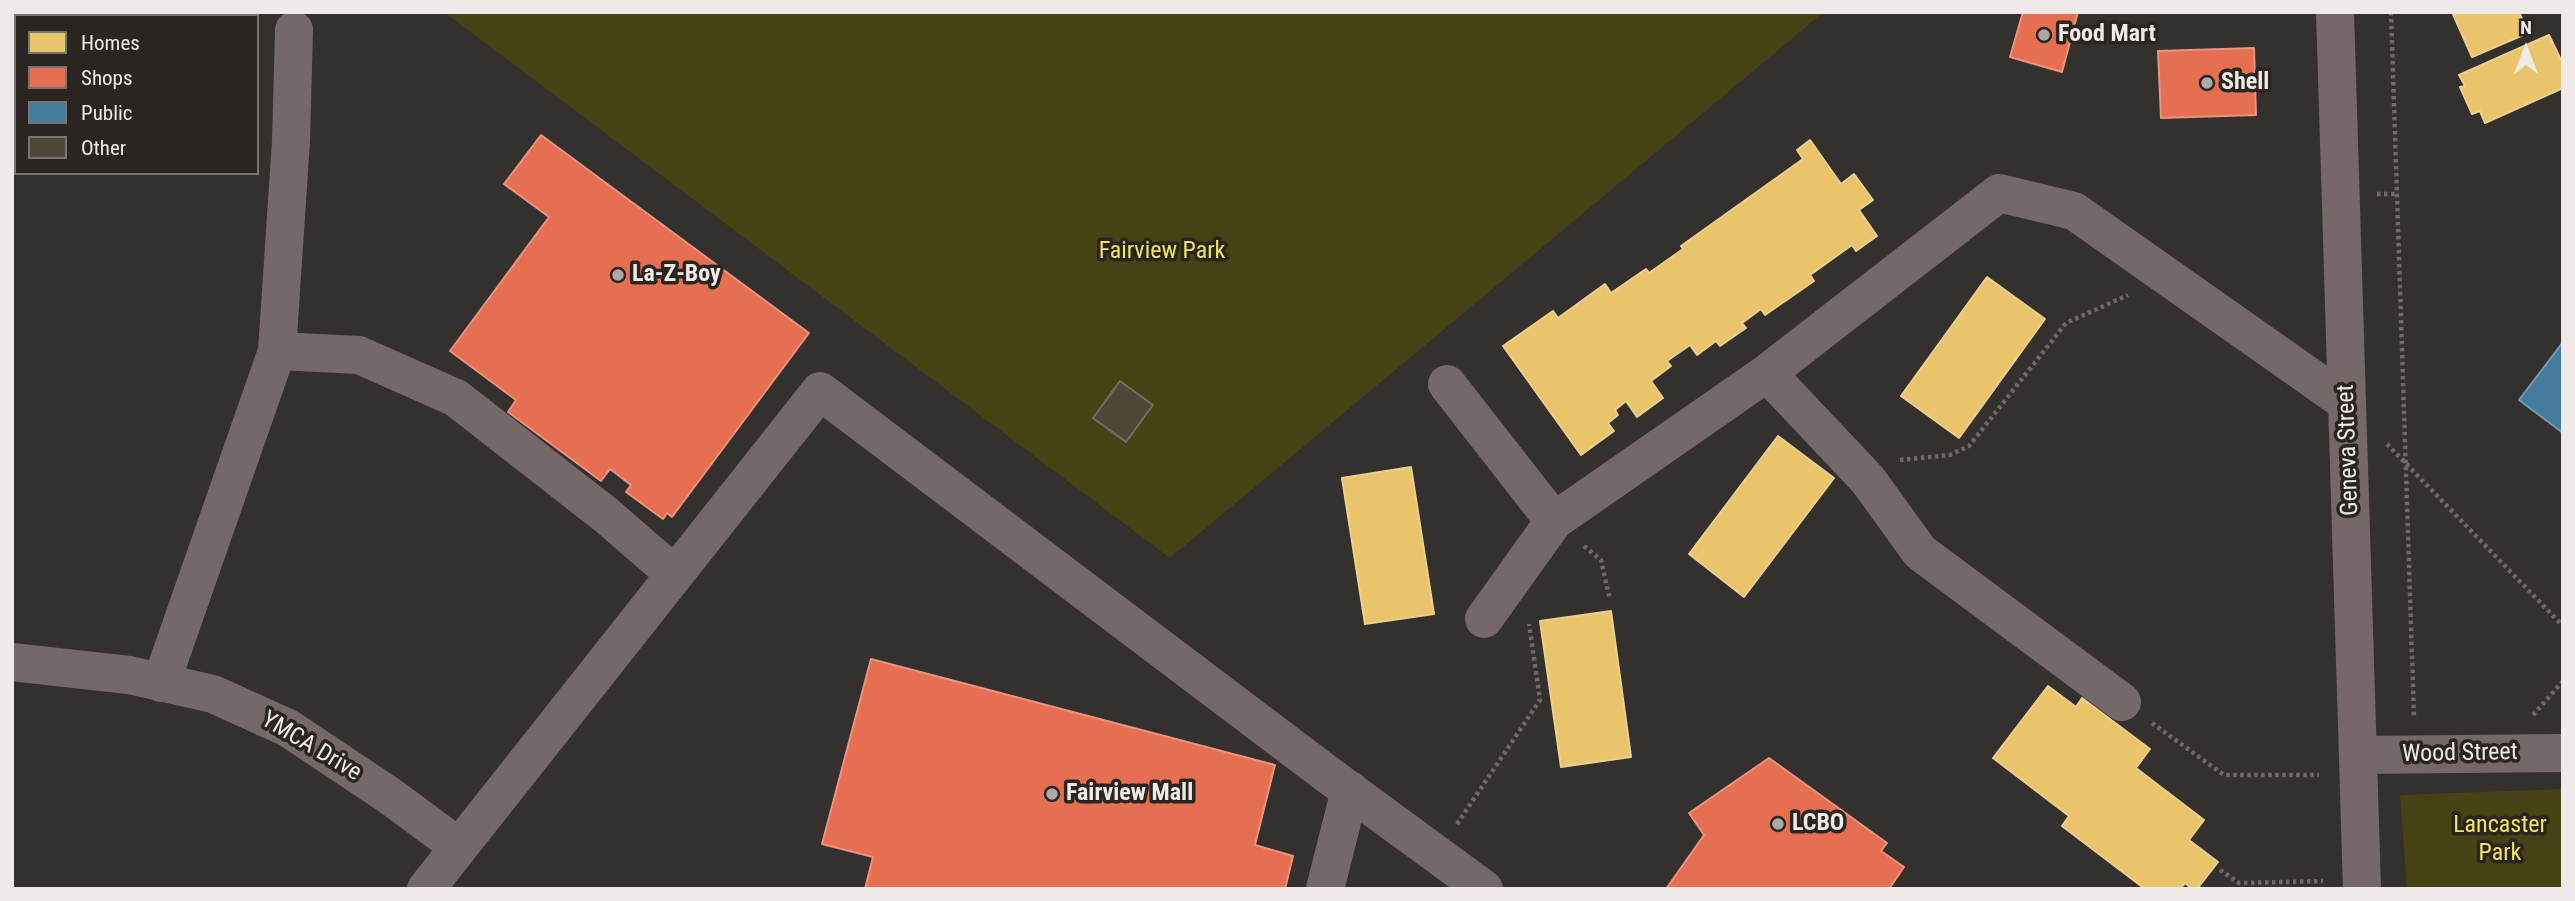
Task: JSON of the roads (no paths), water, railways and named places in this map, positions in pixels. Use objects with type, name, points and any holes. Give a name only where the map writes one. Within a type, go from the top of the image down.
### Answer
[{"type":"main road","name":"Geneva Street","points":[[2335,12],[2362,884]]},
{"type":"street","points":[[161,682],[277,351],[294,30]]},
{"type":"street","points":[[1484,619],[1554,521],[1767,373],[1999,193],[2074,211],[2347,403]]},
{"type":"street","points":[[277,351],[359,355],[456,398],[606,515],[674,574]]},
{"type":"street","points":[[1767,373],[1868,480],[1920,552],[2122,702]]},
{"type":"street","points":[[1447,384],[1554,521]]},
{"type":"street","points":[[426,889],[820,391],[1484,889]]},
{"type":"street","name":"YMCA Drive","points":[[12,662],[129,675],[213,694],[288,728],[390,796],[459,847]]},
{"type":"street","name":"Wood Street","points":[[2358,765],[2563,753]]},
{"type":"street","points":[[1325,889],[1350,790]]},
{"type":"place","name":"Food Mart","points":[[2044,35]]},
{"type":"place","name":"Shell","points":[[2207,83]]},
{"type":"place","name":"La-Z-Boy","points":[[618,275]]},
{"type":"place","name":"Fairview Mall","points":[[1052,794]]},
{"type":"place","name":"LCBO","points":[[1778,824]]},
{"type":"park label","name":"Fairview Park","points":[[1162,252]]},
{"type":"park label","name":"Lancaster Park","points":[[2500,840]]}]
